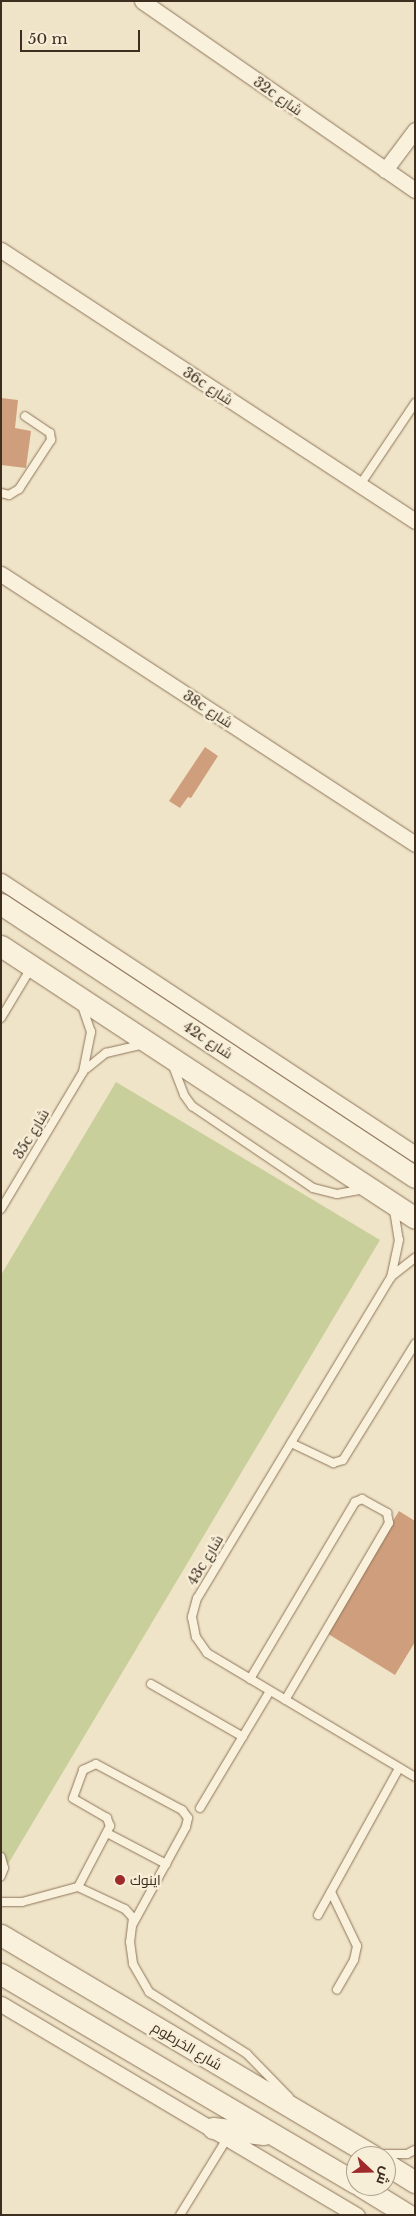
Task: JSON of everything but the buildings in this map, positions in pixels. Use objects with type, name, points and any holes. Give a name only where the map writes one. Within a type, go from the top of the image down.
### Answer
[{"type":"main road","name":"42c شارع","points":[[1,904],[415,1177]]},
{"type":"main road","points":[[1,946],[415,1218]]},
{"type":"main road","name":"شارع الخرطوم","points":[[1,1935],[300,2113],[346,2154]]},
{"type":"main road","name":"شارع الخرطوم","points":[[1,1974],[274,2136],[346,2162]]},
{"type":"main road","points":[[220,2133],[274,2136]]},
{"type":"main road","points":[[396,2170],[415,2182]]},
{"type":"main road","name":"شارع الخرطوم","points":[[389,2196],[408,2215]]},
{"type":"street","name":"32c شارع","points":[[142,1],[415,190]]},
{"type":"street","points":[[385,170],[415,130]]},
{"type":"street","name":"36c شارع","points":[[1,250],[415,521]]},
{"type":"street","name":"38c شارع","points":[[1,574],[415,844]]},
{"type":"street","points":[[1,881],[415,1154]]},
{"type":"street","points":[[1,2004],[357,2215]]},
{"type":"lane","points":[[360,485],[415,403]]},
{"type":"lane","points":[[1,493],[9,495],[18,490],[51,440],[50,433],[25,416]]},
{"type":"lane","points":[[1,1018],[32,966]]},
{"type":"lane","name":"35c شارع","points":[[74,994],[85,1012],[90,1032],[83,1072]]},
{"type":"lane","name":"35c شارع","points":[[1,1209],[83,1072],[106,1053],[136,1045],[161,1051]]},
{"type":"lane","points":[[161,1051],[184,1095],[192,1106],[312,1188],[337,1194],[370,1188]]},
{"type":"lane","name":"43c شارع","points":[[391,1202],[399,1240],[391,1277],[193,1608],[193,1627],[201,1645],[215,1658],[415,1777]]},
{"type":"lane","name":"43c شارع","points":[[391,1277],[415,1258]]},
{"type":"lane","points":[[290,1443],[328,1461],[343,1460],[412,1356],[415,1344]]},
{"type":"lane","points":[[250,1679],[354,1502],[362,1499],[387,1513],[389,1523],[285,1700]]},
{"type":"lane","points":[[151,1684],[243,1737]]},
{"type":"lane","points":[[200,1808],[270,1691]]},
{"type":"lane","points":[[78,1887],[106,1833],[109,1820],[73,1798],[83,1770],[91,1764],[101,1766],[184,1812],[188,1823],[133,1924],[130,1942],[133,1964],[149,1992],[247,2054],[278,2083],[300,2113]]},
{"type":"lane","points":[[318,1915],[399,1768]]},
{"type":"lane","points":[[106,1833],[166,1864]]},
{"type":"lane","points":[[1,1857],[4,1868],[1,1876]]},
{"type":"lane","points":[[1,1902],[22,1902],[78,1887],[125,1909],[133,1924]]},
{"type":"lane","points":[[331,1892],[357,1946],[354,1960],[337,1989]]},
{"type":"lane","points":[[180,2215],[220,2133]]},
{"type":"lane","points":[[396,2155],[407,2154],[415,2150]]},
{"type":"green space","points":[[116,1082],[380,1240],[1,1876],[1,1275]]},
{"type":"place","name":"اينوك","points":[[120,1880]]}]
